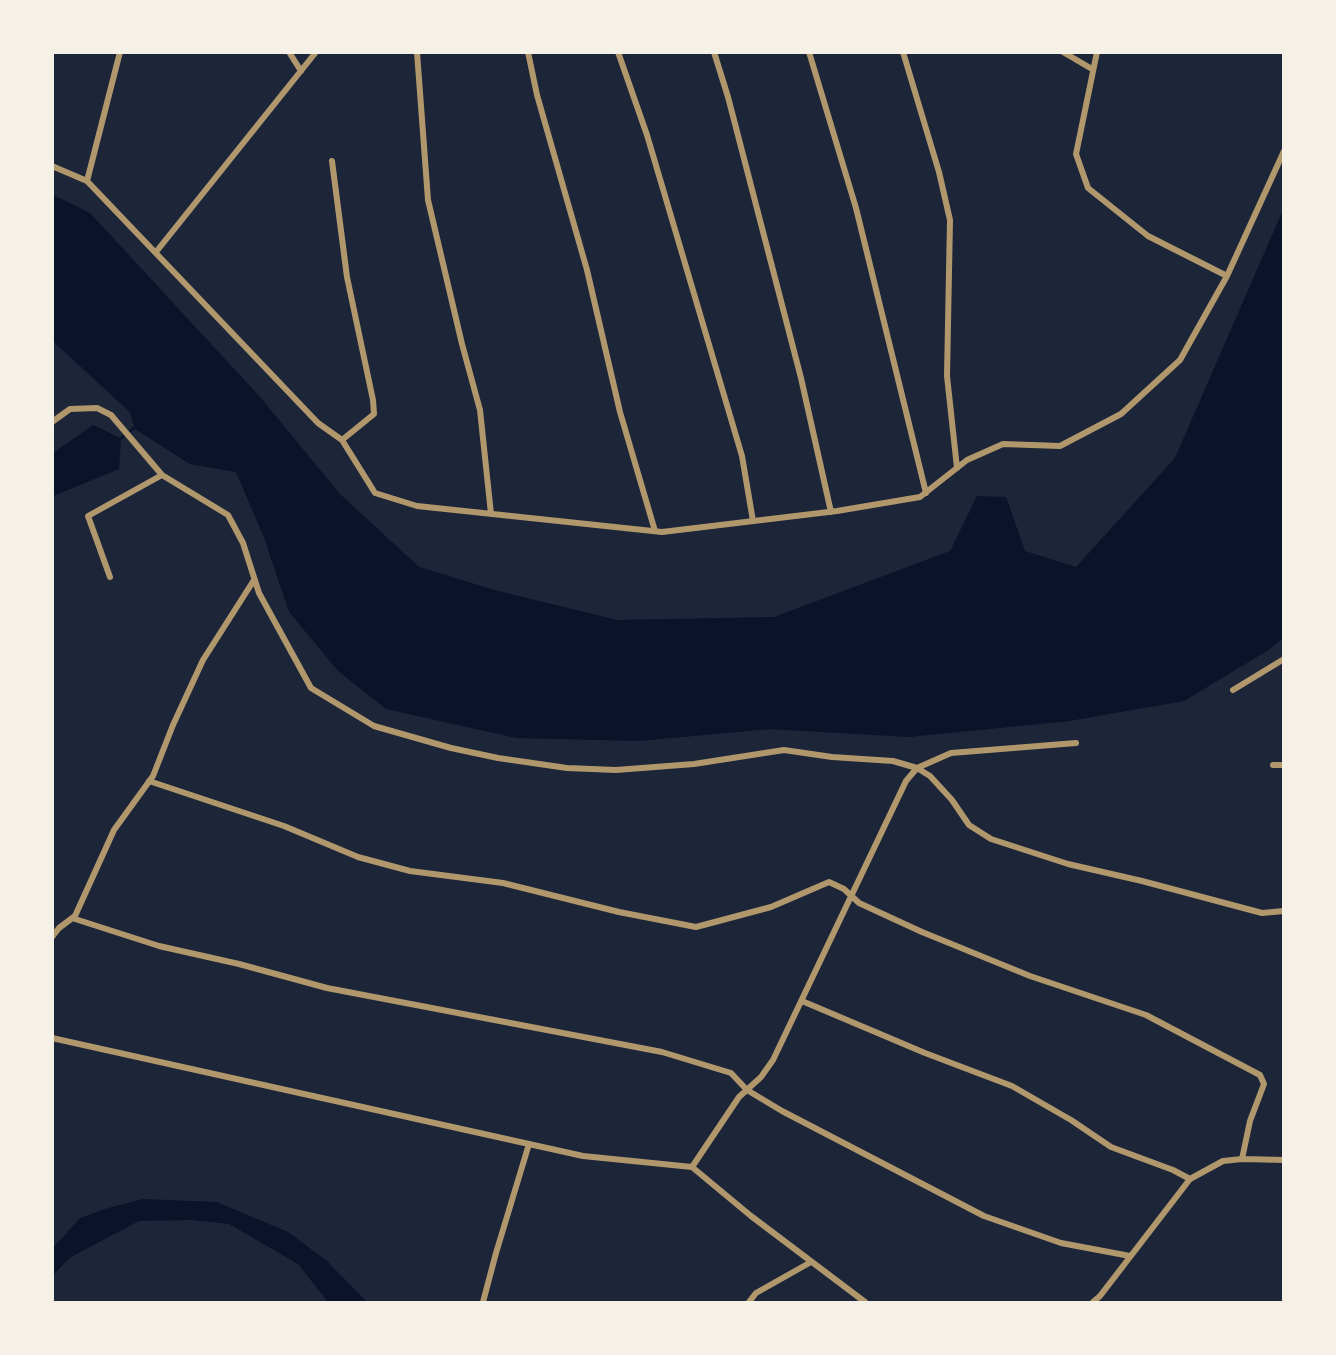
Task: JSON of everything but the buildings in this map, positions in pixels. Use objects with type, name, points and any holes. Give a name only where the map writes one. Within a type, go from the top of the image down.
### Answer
[{"type":"street","points":[[87,181],[120,52]]},
{"type":"street","points":[[289,52],[301,71]]},
{"type":"street","points":[[156,252],[316,52]]},
{"type":"street","points":[[416,52],[428,200],[480,410],[491,514]]},
{"type":"street","points":[[528,52],[537,95],[587,270],[620,412],[655,531]]},
{"type":"street","points":[[618,52],[651,149],[742,456],[753,521]]},
{"type":"street","points":[[713,52],[728,97],[801,378],[831,512]]},
{"type":"street","points":[[809,52],[856,208],[926,493]]},
{"type":"street","points":[[904,52],[950,220],[947,376],[957,468]]},
{"type":"street","points":[[1063,52],[1092,69]]},
{"type":"street","points":[[1097,52],[1076,154],[1088,188],[1148,236],[1227,276]]},
{"type":"street","points":[[52,166],[87,181],[318,422],[342,440],[375,493],[416,506],[662,532],[831,512],[920,498],[967,460],[1003,444],[1060,446],[1121,414],[1180,360],[1227,276],[1283,151]]},
{"type":"street","points":[[332,161],[347,277],[374,414],[342,440]]},
{"type":"street","points":[[52,422],[70,409],[97,408],[111,415],[162,475],[228,515],[243,542],[259,593],[311,688],[374,726],[451,748],[567,768],[616,770],[694,764],[784,750],[832,757],[893,761],[917,768],[930,776],[952,800],[969,825],[991,839],[1068,864],[1262,913],[1283,911]]},
{"type":"street","points":[[110,577],[88,516],[162,475]]},
{"type":"street","points":[[52,937],[75,916],[114,830],[153,776],[173,725],[204,660],[254,580]]},
{"type":"street","points":[[1233,690],[1283,659]]},
{"type":"street","points":[[692,1167],[739,1097],[761,1077],[773,1060],[906,781],[917,768],[951,753],[1076,743]]},
{"type":"street","points":[[1272,765],[1283,765]]},
{"type":"street","points":[[149,781],[284,826],[358,857],[410,871],[503,883],[619,912],[696,927],[771,907],[829,882],[859,903],[922,932],[1018,971],[1146,1015],[1260,1075],[1264,1084],[1250,1121],[1242,1159]]},
{"type":"street","points":[[72,918],[159,946],[327,988],[662,1052],[731,1073],[747,1090],[782,1111],[984,1216],[1061,1243],[1130,1256]]},
{"type":"street","points":[[802,1001],[1012,1086],[1071,1119],[1111,1147],[1190,1179]]},
{"type":"street","points":[[52,1038],[583,1156],[692,1167],[865,1303]]},
{"type":"street","points":[[483,1303],[529,1144]]},
{"type":"street","points":[[1093,1303],[1190,1179],[1223,1161],[1283,1160]]},
{"type":"street","points":[[748,1303],[756,1293],[811,1262]]},
{"type":"shaded area","points":[[53,53],[1283,53],[1283,210],[1175,458],[1076,568],[1025,551],[1006,498],[950,551],[774,617],[617,620],[494,590],[418,566],[340,494],[260,397],[90,213],[53,195]]},
{"type":"shaded area","points":[[53,195],[90,213],[260,397],[340,494],[419,567],[494,590],[617,620],[774,617],[950,551],[977,496],[1006,497],[1025,551],[1076,567],[1175,458],[1283,210],[1283,638],[1270,649],[1184,701],[1069,721],[908,737],[770,729],[638,741],[516,738],[386,709],[338,671],[289,612],[263,535],[236,472],[190,464],[135,429],[121,440],[119,469],[53,496],[53,453],[93,425],[120,438],[134,426],[130,412],[53,341]]},
{"type":"shaded area","points":[[52,341],[130,413],[135,427],[120,438],[93,425],[53,453]]},
{"type":"shaded area","points":[[135,429],[190,464],[236,472],[263,534],[639,741],[770,729],[908,737],[1069,721],[1184,701],[1270,649],[1283,638],[1283,1302],[53,1302],[53,496],[119,469],[121,440]]},
{"type":"shaded area","points":[[143,1199],[217,1202],[288,1232],[327,1261],[367,1302],[328,1302],[298,1264],[229,1224],[191,1220],[139,1221],[71,1257],[53,1275],[53,1248],[80,1218]]}]
